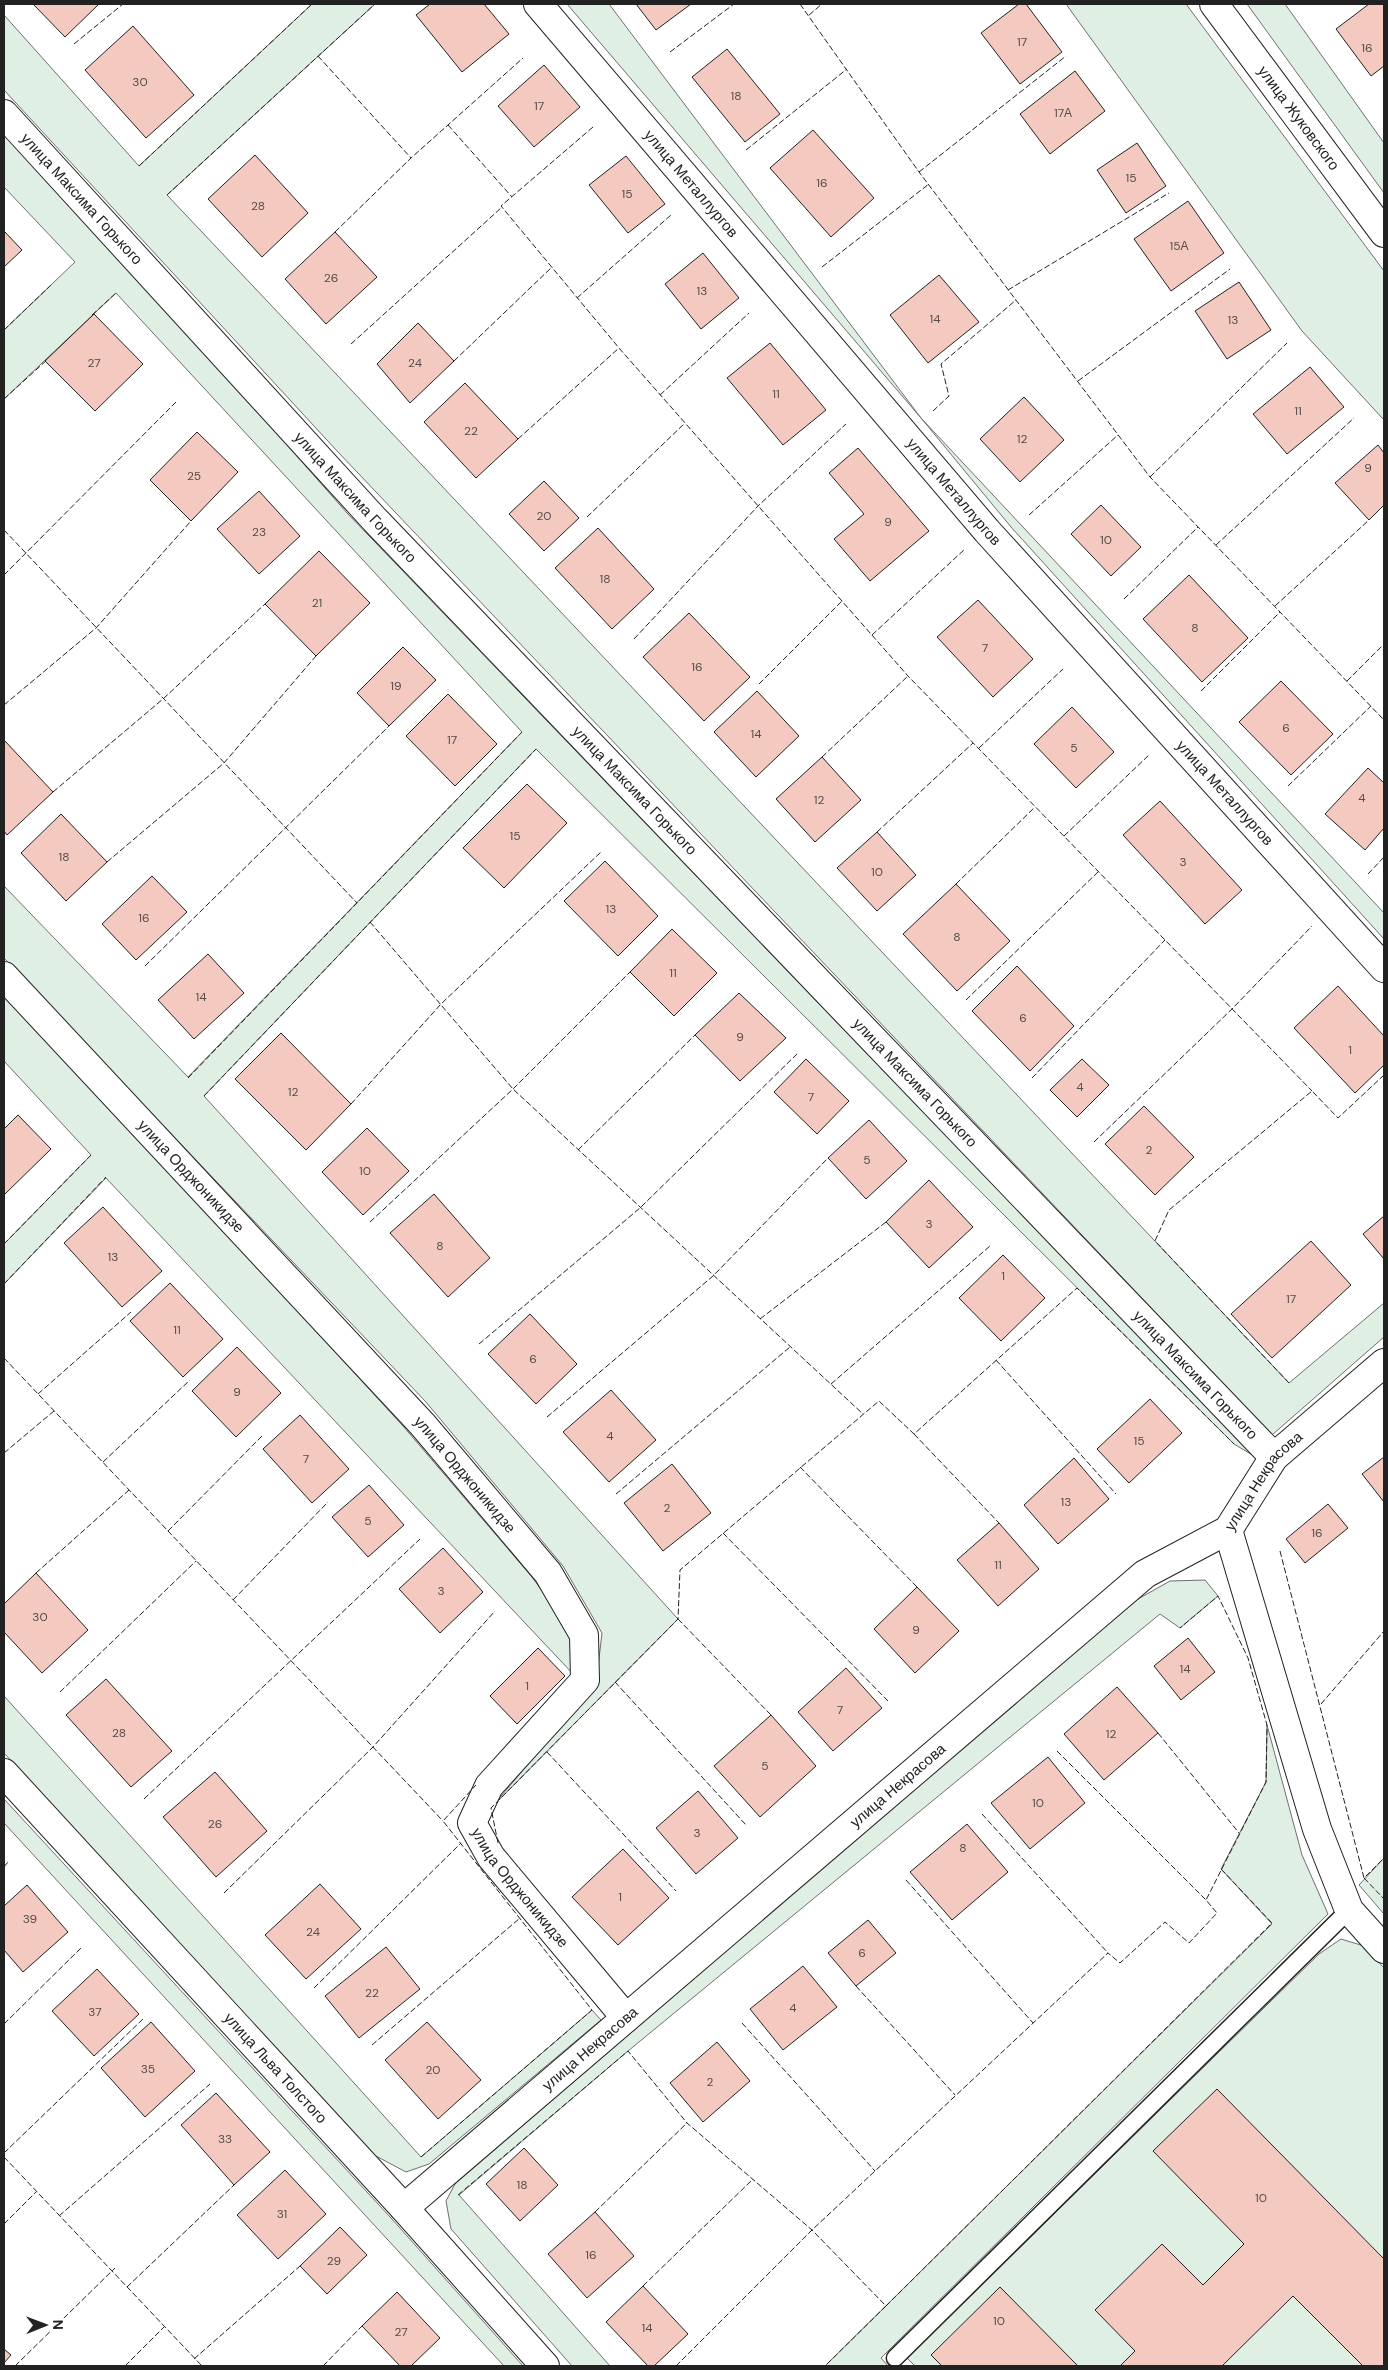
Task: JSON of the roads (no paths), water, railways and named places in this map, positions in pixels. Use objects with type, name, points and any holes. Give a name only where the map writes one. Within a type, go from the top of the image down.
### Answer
[{"type":"street","name":"улица Металлургов","points":[[538,4],[987,531],[1384,968]]},
{"type":"street","name":"улица Жуковского","points":[[1214,4],[1384,233]]},
{"type":"street","name":"улица Максима Горького","points":[[4,114],[375,520],[1274,1457]]},
{"type":"street","name":"улица Орджоникидзе","points":[[4,976],[423,1425],[548,1573],[584,1635],[585,1680],[489,1786],[472,1823],[490,1857],[626,2018]]},
{"type":"street","name":"улица Некрасова","points":[[404,2208],[1146,1574],[1228,1530],[1274,1457],[1384,1363]]},
{"type":"street","points":[[1228,1530],[1317,1829],[1349,1910],[1384,1949]]},
{"type":"street","name":"улица Льва Толстого","points":[[4,1773],[404,2208],[545,2366]]},
{"type":"lane","points":[[895,2358],[1349,1910]]}]
